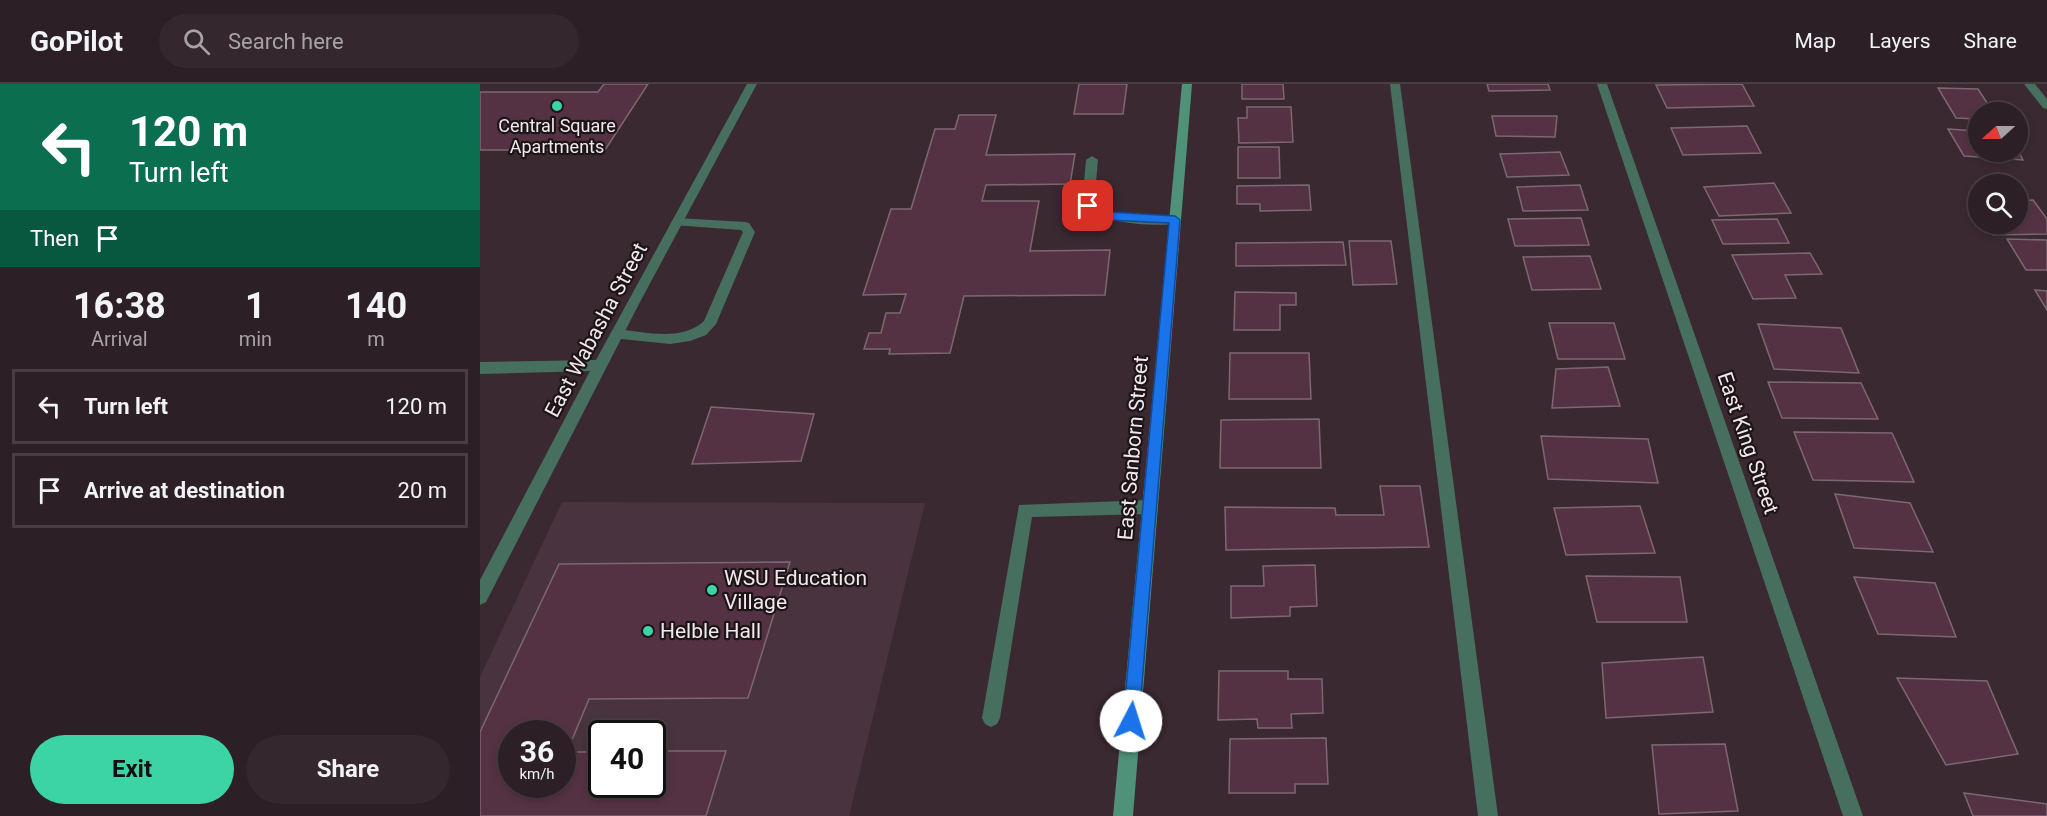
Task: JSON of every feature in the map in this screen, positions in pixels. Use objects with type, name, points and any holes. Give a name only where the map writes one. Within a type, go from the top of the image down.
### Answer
[{"type":"street","name":"East Wabasha Street","points":[[480,597],[600,365],[752,84]]},
{"type":"street","name":"East Sanborn Street","points":[[1123,816],[1187,84]]},
{"type":"street","points":[[1395,84],[1488,816]]},
{"type":"street","name":"East King Street","points":[[1602,84],[1853,816]]},
{"type":"street","points":[[2029,84],[2047,106]]},
{"type":"street","points":[[1092,160],[1088,206],[1093,210],[1107,216],[1175,220]]},
{"type":"street","points":[[617,334],[661,338],[686,336],[698,333],[709,324],[749,232],[745,226],[676,222]]},
{"type":"street","points":[[480,368],[600,365]]},
{"type":"street","points":[[991,718],[1025,510],[1149,507]]},
{"type":"shaded area","name":"WSU Education Village","points":[[562,502],[925,503],[849,816],[480,816],[480,677]]},
{"type":"building","name":"Central Square Apartments","points":[[604,84],[648,84],[605,150],[480,150],[480,92],[598,92]]},
{"type":"building","points":[[1079,84],[1127,84],[1123,114],[1074,114]]},
{"type":"building","points":[[1242,84],[1283,84],[1284,99],[1242,99]]},
{"type":"building","points":[[1487,84],[1548,84],[1550,90],[1489,91]]},
{"type":"building","points":[[1742,84],[1754,106],[1667,108],[1656,85]]},
{"type":"building","points":[[1938,88],[1978,89],[1986,102],[1968,102],[1968,119],[1956,118]]},
{"type":"building","points":[[1247,107],[1291,107],[1293,142],[1239,143],[1238,118],[1247,118]]},
{"type":"building","points":[[959,115],[996,115],[986,155],[1075,154],[1070,184],[986,185],[982,201],[1039,201],[1030,251],[1110,250],[1105,295],[964,296],[950,353],[889,354],[890,349],[864,349],[869,333],[881,333],[886,313],[900,313],[906,294],[863,295],[891,209],[911,209],[935,129],[955,129]]},
{"type":"building","points":[[1492,116],[1557,116],[1555,137],[1496,136]]},
{"type":"building","points":[[1747,126],[1761,153],[1683,155],[1671,128]]},
{"type":"building","points":[[1948,129],[1968,130],[1968,156],[1964,156]]},
{"type":"building","points":[[1238,147],[1279,147],[1280,178],[1238,178]]},
{"type":"building","points":[[1560,152],[1569,175],[1507,177],[1500,154]]},
{"type":"building","points":[[1774,183],[1791,213],[1719,216],[1704,187]]},
{"type":"building","points":[[1309,185],[1311,210],[1260,211],[1260,204],[1237,204],[1237,186]]},
{"type":"building","points":[[1580,185],[1588,210],[1523,211],[1517,187]]},
{"type":"building","points":[[2028,200],[2033,200],[2047,219],[2047,234],[1993,235],[2028,234]]},
{"type":"building","points":[[1581,218],[1589,245],[1515,246],[1508,219]]},
{"type":"building","points":[[1777,219],[1789,243],[1723,244],[1712,220]]},
{"type":"building","points":[[2007,239],[2047,240],[2047,270],[2026,270]]},
{"type":"building","points":[[1349,241],[1391,241],[1397,284],[1353,285]]},
{"type":"building","points":[[1343,242],[1346,265],[1236,266],[1236,243]]},
{"type":"building","points":[[1810,253],[1822,274],[1785,275],[1796,298],[1753,299],[1732,255]]},
{"type":"building","points":[[1590,256],[1601,289],[1532,290],[1523,257]]},
{"type":"building","points":[[2035,290],[2047,291],[2047,310]]},
{"type":"building","points":[[1235,292],[1296,293],[1296,305],[1280,305],[1280,330],[1234,330]]},
{"type":"building","points":[[1549,323],[1614,323],[1625,359],[1558,359]]},
{"type":"building","points":[[1758,324],[1841,328],[1859,373],[1774,369]]},
{"type":"building","points":[[1230,353],[1309,353],[1311,399],[1229,399]]},
{"type":"building","points":[[1608,367],[1620,406],[1552,408],[1556,369]]},
{"type":"building","points":[[1768,382],[1861,383],[1878,419],[1782,418]]},
{"type":"building","points":[[711,407],[814,414],[801,461],[692,464]]},
{"type":"building","points":[[1319,419],[1321,468],[1220,468],[1221,420]]},
{"type":"building","points":[[1794,432],[1892,433],[1914,482],[1813,480]]},
{"type":"building","points":[[1541,436],[1648,439],[1658,483],[1548,479]]},
{"type":"building","points":[[1380,486],[1420,486],[1429,547],[1226,550],[1225,507],[1335,508],[1336,515],[1384,515]]},
{"type":"building","points":[[1835,494],[1910,503],[1933,552],[1854,548]]},
{"type":"building","points":[[1640,506],[1655,553],[1566,555],[1554,508]]},
{"type":"building","name":"Helble Hall","points":[[790,562],[748,698],[589,699],[576,730],[576,720],[498,720],[498,798],[576,798],[576,752],[588,752],[588,798],[666,798],[666,751],[726,751],[706,816],[480,816],[480,732],[559,564]]},
{"type":"building","points":[[1315,565],[1317,606],[1290,607],[1290,616],[1231,618],[1231,586],[1264,586],[1263,566]]},
{"type":"building","points":[[1586,576],[1680,577],[1687,622],[1597,622]]},
{"type":"building","points":[[1854,577],[1935,583],[1956,637],[1878,634]]},
{"type":"building","points":[[1703,657],[1713,712],[1606,718],[1602,663]]},
{"type":"building","points":[[1219,671],[1288,671],[1288,679],[1322,679],[1323,713],[1291,714],[1292,728],[1258,728],[1257,719],[1218,720]]},
{"type":"building","points":[[1897,678],[1987,681],[2018,754],[1946,765]]},
{"type":"building","points":[[1326,738],[1328,784],[1295,784],[1295,793],[1229,793],[1230,739]]},
{"type":"building","points":[[1725,744],[1738,811],[1659,814],[1652,745]]},
{"type":"building","points":[[1964,793],[2047,804],[2047,816],[1973,816]]},
{"type":"place","name":"Central Square Apartments","points":[[557,106]]},
{"type":"place","name":"WSU Education Village","points":[[712,590]]},
{"type":"place","name":"Helble Hall","points":[[648,631]]},
{"type":"route","points":[[1088,206],[1107,216],[1175,220],[1131,721]]}]
